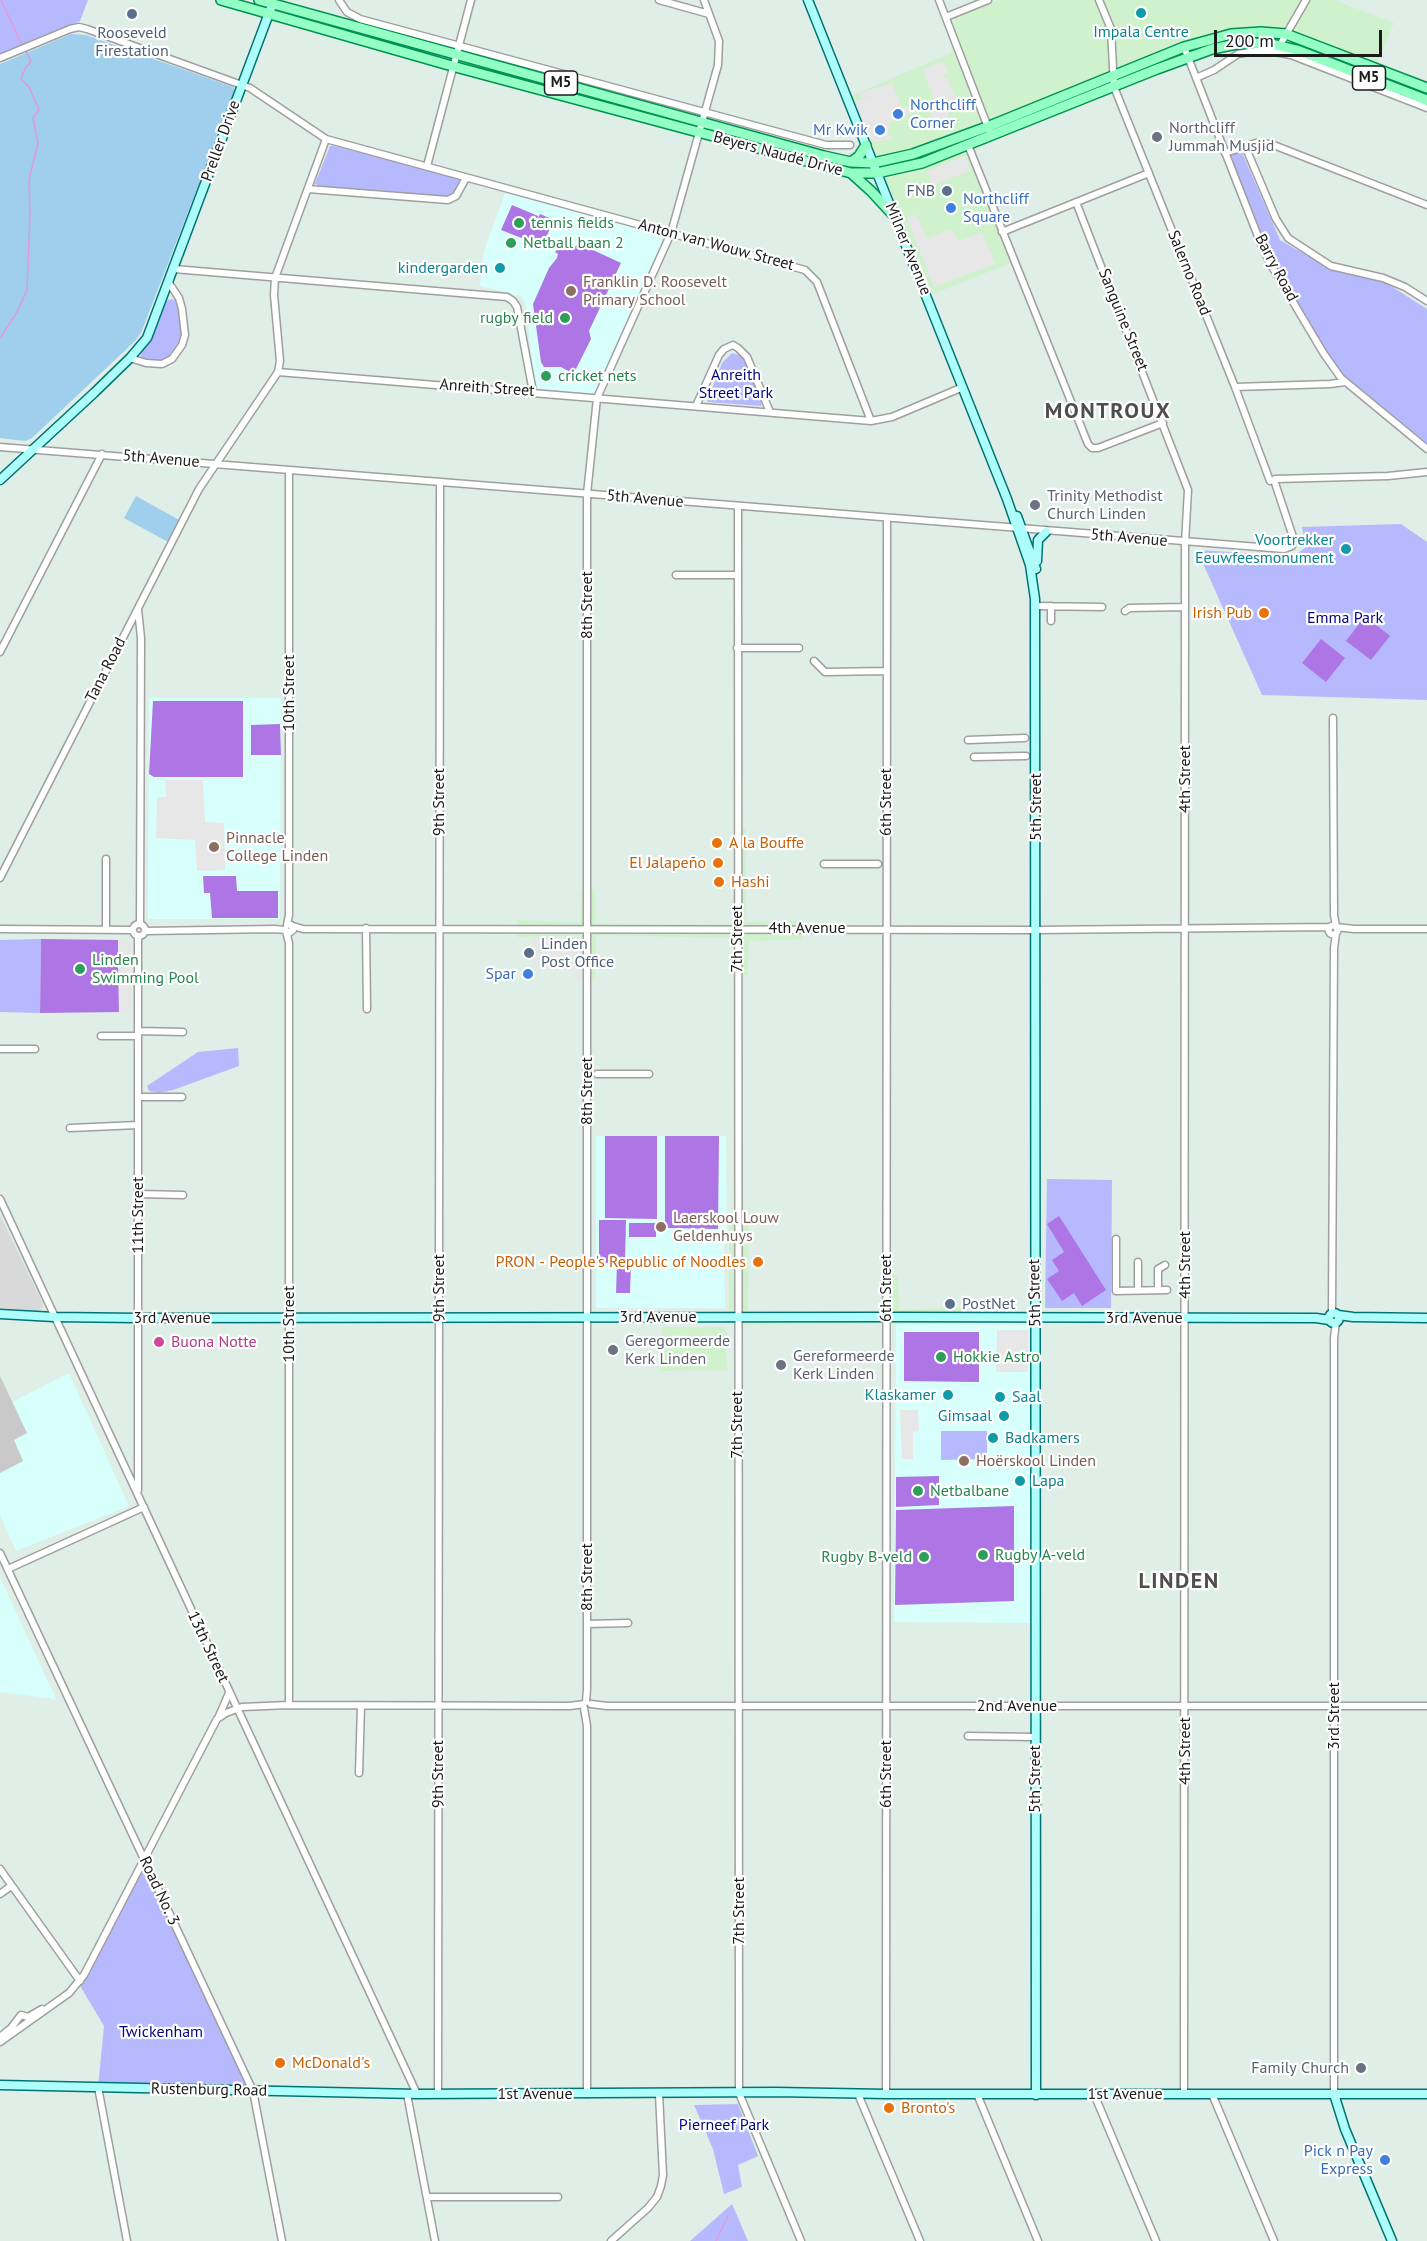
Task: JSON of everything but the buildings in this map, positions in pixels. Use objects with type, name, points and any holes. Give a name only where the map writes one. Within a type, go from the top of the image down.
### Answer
[{"type":"main road","name":"Beyers Naudé Drive","points":[[221,0],[452,66],[851,173],[878,173],[912,166],[968,145],[989,131]]},
{"type":"main road","name":"Beyers Naudé Drive","points":[[259,0],[457,50],[703,117],[824,156],[851,162],[873,162],[913,154],[989,131],[1114,82],[1212,49],[1237,44],[1280,45],[1427,100]]},
{"type":"main road","name":"Milner Avenue","points":[[808,0],[1020,529]]},
{"type":"main road","name":"Preller Drive","points":[[0,480],[130,358],[147,338],[274,2]]},
{"type":"main road","name":"Beyers Naudé Drive","points":[[1114,82],[1184,47],[1231,34],[1261,32],[1286,34],[1427,88]]},
{"type":"main road","points":[[851,162],[859,156],[866,145]]},
{"type":"main road","points":[[851,173],[895,217]]},
{"type":"main road","name":"5th Street","points":[[1020,529],[1036,565],[1037,582],[1035,602],[1034,1737],[1036,2094]]},
{"type":"main road","name":"5th Street","points":[[1020,529],[1030,565],[1035,602]]},
{"type":"main road","points":[[1036,565],[1038,540],[1046,532]]},
{"type":"main road","name":"3rd Avenue","points":[[0,1314],[138,1318],[1427,1318]]},
{"type":"main road","name":"Rustenburg Road","points":[[0,2085],[417,2094]]},
{"type":"main road","name":"1st Avenue","points":[[417,2094],[740,2096],[1427,2094]]},
{"type":"main road","points":[[1334,2094],[1345,2129],[1392,2241]]},
{"type":"street","name":"Beyers Naudé Drive","points":[[339,0],[347,12],[360,19],[457,50]]},
{"type":"street","points":[[426,166],[471,0]]},
{"type":"street","points":[[659,0],[709,14]]},
{"type":"street","name":"8th Street","points":[[587,2094],[587,494],[597,398],[671,233],[719,56],[718,41],[704,0]]},
{"type":"street","points":[[939,0],[989,131]]},
{"type":"street","points":[[946,17],[987,0]]},
{"type":"street","name":"Salerno Road","points":[[1099,0],[1111,29],[1114,82],[1273,481],[1293,537],[1293,544],[1290,548]]},
{"type":"street","points":[[1280,45],[1306,0]]},
{"type":"street","name":"Anton van Wouw Street","points":[[0,58],[70,29],[82,27],[242,85],[255,91],[326,139],[809,272],[817,282],[871,421]]},
{"type":"street","name":"Barry Road","points":[[1184,47],[1271,265],[1324,354],[1345,382],[1427,449]]},
{"type":"street","points":[[1196,78],[1214,70],[1238,54],[1275,51],[1291,55],[1427,108]]},
{"type":"street","name":"Beyers Naudé Drive","points":[[703,117],[826,146],[850,145]]},
{"type":"street","points":[[278,372],[280,361],[274,295],[275,278],[326,139]]},
{"type":"street","points":[[1225,153],[1260,142],[1278,146],[1427,205]]},
{"type":"street","points":[[968,145],[1089,447],[1098,448],[1164,423]]},
{"type":"street","points":[[1245,146],[1276,219],[1288,238],[1330,266],[1383,278],[1405,287],[1427,302]]},
{"type":"street","points":[[1002,232],[1149,172]]},
{"type":"street","points":[[308,189],[448,200],[456,196],[466,178]]},
{"type":"street","name":"Sanguine Street","points":[[1076,202],[1164,423],[1188,490],[1185,543]]},
{"type":"street","points":[[174,269],[502,296],[513,301],[518,312],[533,392]]},
{"type":"street","points":[[130,358],[146,363],[162,364],[172,359],[182,345],[185,335],[182,309],[179,298],[169,283]]},
{"type":"street","points":[[696,406],[719,355],[724,349],[733,345],[747,357],[770,412]]},
{"type":"street","name":"Anreith Street","points":[[278,372],[871,421],[892,417],[963,387]]},
{"type":"street","name":"Tana Road","points":[[0,878],[198,489],[278,372]]},
{"type":"street","points":[[1235,387],[1345,382]]},
{"type":"street","name":"5th Avenue","points":[[0,447],[1185,543],[1278,550],[1290,548]]},
{"type":"street","points":[[0,652],[102,454]]},
{"type":"street","name":"10th Street","points":[[289,470],[289,1705]]},
{"type":"street","points":[[1273,481],[1288,478],[1401,476],[1427,472]]},
{"type":"street","name":"9th Street","points":[[438,2094],[440,482]]},
{"type":"street","name":"7th Street","points":[[738,506],[737,1317],[740,2096]]},
{"type":"street","name":"6th Street","points":[[886,2094],[887,518]]},
{"type":"street","name":"4th Street","points":[[1184,2094],[1185,543]]},
{"type":"street","points":[[675,575],[737,575]]},
{"type":"street","points":[[1035,602],[1051,606],[1102,607]]},
{"type":"street","points":[[1051,606],[1051,621]]},
{"type":"street","points":[[1125,611],[1127,608],[1141,607],[1185,607]]},
{"type":"street","points":[[138,609],[141,638],[140,924]]},
{"type":"street","points":[[737,648],[799,648]]},
{"type":"street","points":[[814,661],[825,672],[886,671]]},
{"type":"street","points":[[1333,718],[1333,929]]},
{"type":"street","points":[[968,740],[1026,738]]},
{"type":"street","points":[[974,757],[1026,756]]},
{"type":"street","points":[[106,859],[106,929]]},
{"type":"street","points":[[824,864],[878,864]]},
{"type":"street","points":[[133,930],[134,926],[140,924]]},
{"type":"street","points":[[0,929],[133,930],[138,936],[142,936],[146,931],[145,927],[140,924]]},
{"type":"street","name":"4th Avenue","points":[[146,931],[274,928],[1427,929]]},
{"type":"street","points":[[366,928],[367,1010]]},
{"type":"street","name":"3rd Street","points":[[1333,929],[1334,2094]]},
{"type":"street","name":"11th Street","points":[[138,936],[138,1493]]},
{"type":"street","points":[[101,1036],[183,1032]]},
{"type":"street","points":[[0,1050],[35,1049]]},
{"type":"street","points":[[597,1074],[649,1074]]},
{"type":"street","points":[[138,1097],[182,1096]]},
{"type":"street","points":[[70,1128],[138,1125]]},
{"type":"street","points":[[138,1194],[183,1195]]},
{"type":"street","name":"13th Street","points":[[0,1200],[417,2094]]},
{"type":"street","points":[[1116,1239],[1116,1291],[1167,1290]]},
{"type":"street","points":[[1138,1262],[1138,1290]]},
{"type":"street","points":[[1158,1290],[1158,1269],[1165,1264]]},
{"type":"street","points":[[8,1569],[144,1507]]},
{"type":"street","name":"Road No. 3","points":[[0,1553],[253,2091],[282,2241]]},
{"type":"street","points":[[588,1624],[628,1623]]},
{"type":"street","points":[[0,2042],[69,1993],[80,1981],[218,1719],[229,1693]]},
{"type":"street","name":"2nd Avenue","points":[[218,1719],[236,1708],[289,1705],[1427,1706]]},
{"type":"street","points":[[359,1773],[361,1706]]},
{"type":"street","points":[[968,1736],[1034,1737]]},
{"type":"street","points":[[0,1869],[80,1981]]},
{"type":"street","points":[[0,1894],[11,1886]]},
{"type":"street","points":[[0,2037],[21,2015],[26,2014],[28,2020]]},
{"type":"street","points":[[98,2087],[127,2241]]},
{"type":"street","points":[[407,2094],[435,2241]]},
{"type":"street","points":[[611,2241],[650,2206],[661,2186],[663,2175],[657,2094]]},
{"type":"street","points":[[858,2094],[920,2241]]},
{"type":"street","points":[[977,2094],[1038,2241]]},
{"type":"street","points":[[1094,2094],[1156,2241]]},
{"type":"street","points":[[1212,2094],[1274,2241]]},
{"type":"street","points":[[740,2096],[801,2241]]},
{"type":"street","points":[[427,2197],[558,2197]]},
{"type":"shaded area","points":[[998,0],[1334,0],[1394,23],[1376,65],[1254,29],[1235,29],[1204,35],[964,136],[1013,262],[933,294],[851,96],[951,53],[955,17]]},
{"type":"shaded area","points":[[71,34],[86,35],[233,87],[235,91],[141,333],[32,438],[25,441],[0,438],[0,64]]},
{"type":"shaded area","points":[[943,61],[949,73],[938,80],[947,77],[959,107],[949,112],[947,120],[936,123],[928,108],[894,119],[889,124],[888,132],[892,139],[869,143],[854,101],[874,97],[860,98],[858,94],[892,83],[902,108],[934,100],[923,69]]},
{"type":"shaded area","points":[[965,156],[970,171],[933,185],[927,171]]},
{"type":"shaded area","name":"Franklin D. Roosevelt Primary School","points":[[505,193],[660,235],[663,241],[594,395],[539,389],[535,384],[526,306],[522,296],[480,286],[484,251]]},
{"type":"shaded area","name":"tennis fields","points":[[512,205],[538,216],[537,220],[540,214],[554,220],[542,246],[501,230]]},
{"type":"shaded area","points":[[916,214],[927,239],[948,230],[955,233],[959,241],[982,232],[995,264],[934,287],[907,218]]},
{"type":"shaded area","name":"rugby field","points":[[578,243],[621,263],[589,331],[591,339],[572,373],[561,367],[544,367],[541,362],[533,304],[549,268],[557,258],[558,254],[555,252],[559,248],[570,249]]},
{"type":"shaded area","points":[[136,496],[181,521],[170,543],[124,518]]},
{"type":"shaded area","points":[[1365,616],[1390,636],[1371,660],[1346,641]]},
{"type":"shaded area","points":[[1321,639],[1345,658],[1326,682],[1302,663]]},
{"type":"shaded area","name":"Pinnacle College Linden","points":[[149,698],[281,698],[280,919],[148,919]]},
{"type":"shaded area","points":[[153,701],[243,701],[243,777],[154,777],[149,774]]},
{"type":"shaded area","points":[[280,724],[281,755],[251,755],[251,725]]},
{"type":"shaded area","points":[[165,780],[203,780],[205,822],[224,823],[225,870],[197,871],[195,840],[156,838],[157,797],[166,797]]},
{"type":"shaded area","points":[[734,828],[746,829],[746,922],[801,921],[803,939],[749,941],[747,975],[734,975],[734,938],[596,935],[595,979],[583,980],[582,935],[517,937],[517,920],[580,923],[581,890],[595,889],[595,924],[733,924]]},
{"type":"shaded area","points":[[203,876],[236,876],[237,891],[278,891],[278,918],[212,918],[210,893],[204,893]]},
{"type":"shaded area","points":[[579,937],[582,942],[582,981],[577,981],[576,969],[539,970],[531,961],[531,938]]},
{"type":"shaded area","name":"Linden Swimming Pool","points":[[41,939],[118,940],[119,1012],[40,1013]]},
{"type":"shaded area","points":[[118,940],[132,941],[131,1012],[119,1012]]},
{"type":"shaded area","name":"Laerskool Louw Geldenhuys","points":[[596,1136],[726,1136],[725,1308],[596,1308]]},
{"type":"shaded area","points":[[605,1136],[657,1136],[657,1219],[605,1218]]},
{"type":"shaded area","points":[[665,1136],[719,1136],[718,1229],[665,1228]]},
{"type":"shaded area","points":[[0,1215],[42,1302],[43,1307],[40,1311],[0,1308]]},
{"type":"shaded area","points":[[1059,1216],[1106,1290],[1082,1306],[1074,1293],[1062,1301],[1047,1279],[1059,1271],[1052,1260],[1064,1252],[1047,1224]]},
{"type":"shaded area","points":[[599,1220],[626,1220],[625,1263],[631,1264],[630,1293],[616,1293],[617,1263],[599,1263]]},
{"type":"shaded area","points":[[629,1223],[656,1223],[656,1237],[629,1237]]},
{"type":"shaded area","points":[[729,1224],[749,1225],[748,1311],[883,1312],[883,1275],[898,1275],[899,1310],[963,1308],[963,1323],[729,1325]]},
{"type":"shaded area","name":"Hoërskool Linden","points":[[896,1324],[1034,1325],[1032,1623],[894,1622]]},
{"type":"shaded area","points":[[662,1327],[725,1327],[727,1370],[660,1371]]},
{"type":"shaded area","points":[[997,1330],[1029,1330],[1028,1372],[996,1372]]},
{"type":"shaded area","name":"Hokkie Astro","points":[[904,1332],[979,1332],[979,1382],[904,1381]]},
{"type":"shaded area","points":[[69,1373],[129,1506],[16,1551],[0,1515],[0,1473],[23,1461],[14,1440],[27,1433],[12,1402]]},
{"type":"shaded area","points":[[0,1376],[27,1433],[14,1440],[23,1461],[0,1473]]},
{"type":"shaded area","points":[[900,1410],[918,1410],[919,1431],[913,1432],[913,1459],[902,1459]]},
{"type":"shaded area","name":"Netbalbane","points":[[939,1476],[939,1505],[896,1507],[896,1477]]},
{"type":"shaded area","points":[[1014,1506],[1014,1601],[895,1605],[896,1510]]},
{"type":"shaded area","points":[[0,1577],[56,1699],[0,1692]]},
{"type":"green space","points":[[0,0],[88,0],[80,21],[0,54]]},
{"type":"green space","points":[[330,146],[458,178],[461,182],[457,192],[450,198],[320,186],[315,184]]},
{"type":"green space","points":[[1241,150],[1280,240],[1329,268],[1380,279],[1427,309],[1427,449],[1336,378],[1265,259],[1225,156]]},
{"type":"green space","points":[[175,300],[182,322],[182,341],[167,361],[145,361],[141,358],[141,354],[152,337],[166,301]]},
{"type":"green space","name":"Anreith Street Park","points":[[732,353],[746,357],[763,398],[761,406],[707,402],[722,363]]},
{"type":"green space","name":"Emma Park","points":[[1401,524],[1427,542],[1427,700],[1262,695],[1197,550],[1294,556],[1306,547],[1302,527]]},
{"type":"green space","points":[[41,939],[40,1013],[0,1012],[0,940]]},
{"type":"green space","points":[[238,1048],[239,1066],[173,1090],[159,1093],[149,1091],[147,1086],[198,1052]]},
{"type":"green space","points":[[1047,1179],[1112,1180],[1111,1308],[1045,1308]]},
{"type":"green space","points":[[941,1431],[987,1431],[987,1459],[941,1460]]},
{"type":"green space","name":"Twickenham","points":[[144,1861],[253,2091],[98,2087],[104,2026],[79,1984]]},
{"type":"green space","name":"Pierneef Park","points":[[738,2104],[758,2156],[738,2165],[742,2187],[724,2194],[713,2149],[694,2105]]},
{"type":"green space","points":[[732,2204],[748,2241],[690,2241]]},
{"type":"waterway","points":[[1,0],[22,45]]},
{"type":"waterway","points":[[0,338],[17,312],[27,290],[29,180],[38,143],[33,118],[39,110],[29,87],[21,79],[31,61],[25,49]]},
{"type":"waterway","points":[[716,2241],[728,2216]]},
{"type":"place","name":"Impala Centre","points":[[1141,13]]},
{"type":"place","name":"Rooseveld Firestation","points":[[132,14]]},
{"type":"place","name":"Northcliff Corner","points":[[898,114]]},
{"type":"place","name":"Mr Kwik","points":[[880,130]]},
{"type":"place","name":"Northcliff Jummah Musjid","points":[[1157,137]]},
{"type":"place","name":"FNB","points":[[947,191]]},
{"type":"place","name":"Northcliff Square","points":[[951,208]]},
{"type":"place","name":"tennis fields","points":[[519,223]]},
{"type":"place","name":"Netball baan 2","points":[[511,243]]},
{"type":"place","name":"kindergarden","points":[[500,268]]},
{"type":"place","name":"Franklin D. Roosevelt Primary School","points":[[571,291]]},
{"type":"place","name":"rugby field","points":[[565,318]]},
{"type":"place","name":"cricket nets","points":[[546,376]]},
{"type":"place","name":"Trinity Methodist Church Linden","points":[[1035,505]]},
{"type":"place","name":"Voortrekker Eeuwfeesmonument","points":[[1346,549]]},
{"type":"place","name":"Irish Pub","points":[[1264,613]]},
{"type":"place","name":"A la Bouffe","points":[[717,843]]},
{"type":"place","name":"Pinnacle College Linden","points":[[214,847]]},
{"type":"place","name":"El Jalapeño","points":[[718,863]]},
{"type":"place","name":"Hashi","points":[[719,882]]},
{"type":"place","name":"Linden Post Office","points":[[529,953]]},
{"type":"place","name":"Linden Swimming Pool","points":[[80,969]]},
{"type":"place","name":"Spar","points":[[528,974]]},
{"type":"place","name":"Laerskool Louw Geldenhuys","points":[[661,1227]]},
{"type":"place","name":"PRON - People's Republic of Noodles","points":[[758,1262]]},
{"type":"place","name":"PostNet","points":[[950,1304]]},
{"type":"place","name":"Buona Notte","points":[[159,1342]]},
{"type":"place","name":"Geregormeerde Kerk Linden","points":[[613,1350]]},
{"type":"place","name":"Hokkie Astro","points":[[941,1357]]},
{"type":"place","name":"Gereformeerde Kerk Linden","points":[[781,1365]]},
{"type":"place","name":"Klaskamer","points":[[948,1395]]},
{"type":"place","name":"Saal","points":[[1000,1397]]},
{"type":"place","name":"Gimsaal","points":[[1004,1416]]},
{"type":"place","name":"Badkamers","points":[[993,1438]]},
{"type":"place","name":"Hoërskool Linden","points":[[964,1461]]},
{"type":"place","name":"Lapa","points":[[1020,1481]]},
{"type":"place","name":"Netbalbane","points":[[918,1491]]},
{"type":"place","name":"Rugby A-veld","points":[[983,1555]]},
{"type":"place","name":"Rugby B-veld","points":[[924,1557]]},
{"type":"place","name":"McDonald's","points":[[280,2063]]},
{"type":"place","name":"Family Church","points":[[1361,2068]]},
{"type":"place","name":"Bronto's","points":[[889,2108]]},
{"type":"place","name":"Pick n Pay Express","points":[[1385,2160]]},
{"type":"district","name":"MONTROUX","points":[[1108,412]]},
{"type":"district","name":"LINDEN","points":[[1179,1582]]}]
